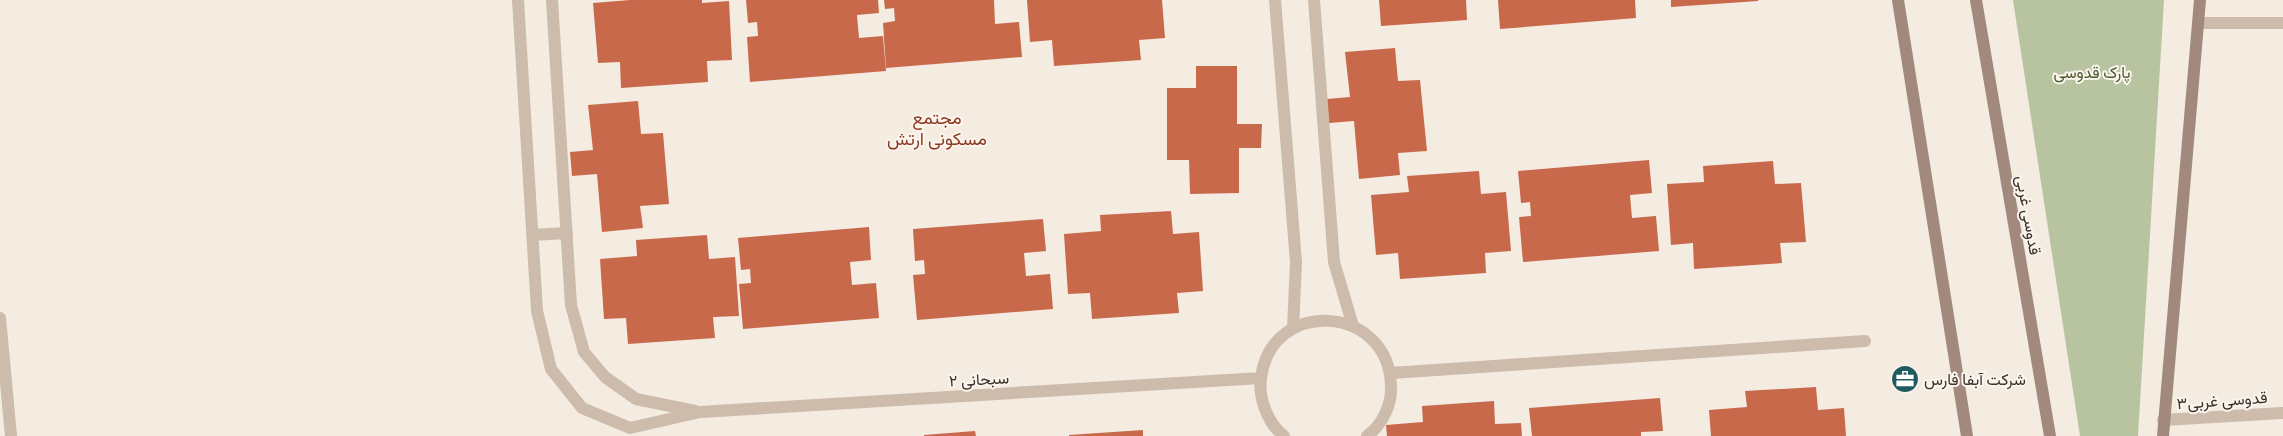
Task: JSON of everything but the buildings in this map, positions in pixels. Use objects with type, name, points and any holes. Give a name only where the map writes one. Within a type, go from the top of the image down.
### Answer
[{"type":"main road","points":[[1898,0],[1967,436]]},
{"type":"main road","name":"قدوسی غربی","points":[[1976,0],[2050,436]]},
{"type":"main road","points":[[2162,436],[2200,0]]},
{"type":"street","points":[[518,0],[536,311],[552,369],[582,408],[630,428],[700,412]]},
{"type":"street","points":[[552,0],[571,305],[584,352],[606,377],[636,399],[700,412]]},
{"type":"street","points":[[1275,0],[1296,262],[1293,328]]},
{"type":"street","points":[[1314,0],[1334,262],[1354,326]]},
{"type":"street","points":[[2198,23],[2283,23]]},
{"type":"street","points":[[532,235],[567,233]]},
{"type":"street","points":[[0,318],[11,436]]},
{"type":"street","points":[[1284,436],[1269,418],[1261,399],[1261,378],[1266,358],[1277,341],[1293,328],[1313,321],[1333,320],[1354,326],[1375,342],[1383,353],[1391,373],[1392,393],[1386,413],[1375,430],[1368,436]]},
{"type":"street","points":[[1391,373],[1864,341]]},
{"type":"street","name":"سبحانی ۲","points":[[700,412],[1261,378]]},
{"type":"street","name":"قدوسی غربی۳","points":[[2164,420],[2283,413]]},
{"type":"green space","name":"پارک قدوسی","points":[[2013,0],[2164,0],[2138,436],[2080,436]]},
{"type":"place","name":"شرکت آبفا فارس","points":[[1905,379]]},
{"type":"district","name":"مجتمع مسکونی ارتش","points":[[937,128]]}]
